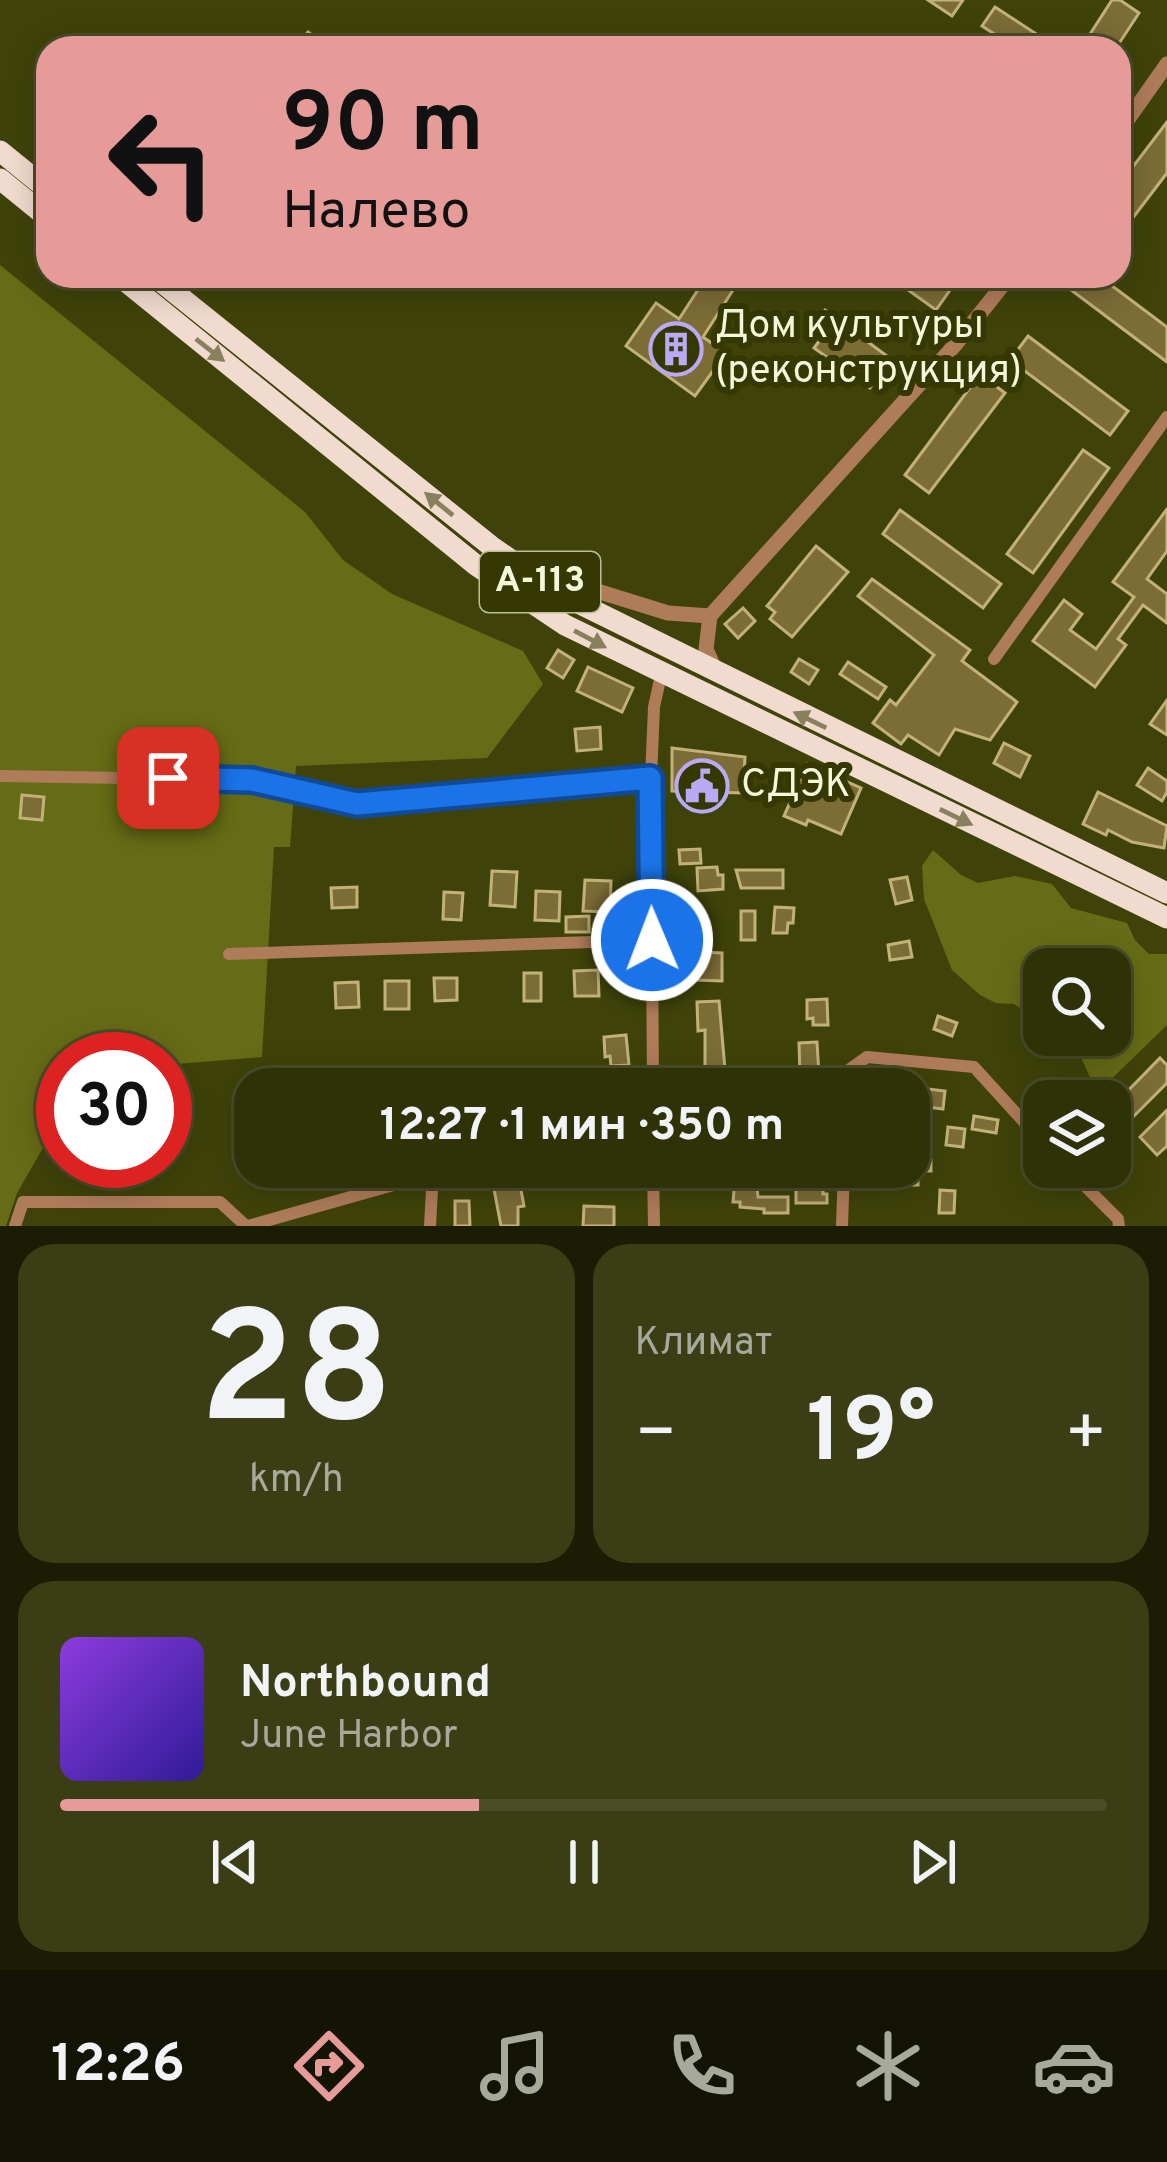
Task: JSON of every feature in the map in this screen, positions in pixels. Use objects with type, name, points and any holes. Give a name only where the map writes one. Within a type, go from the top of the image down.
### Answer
[{"type":"highway","points":[[0,151],[36,180]]},
{"type":"highway","points":[[0,179],[36,208]]},
{"type":"highway","name":"А-113","points":[[134,288],[492,577],[565,626],[1167,919]]},
{"type":"highway","name":"А-113","points":[[169,288],[511,560],[596,615],[1167,892]]},
{"type":"street","points":[[1131,115],[1167,64]]},
{"type":"street","points":[[717,674],[706,649],[710,616],[955,345],[1000,288]]},
{"type":"street","points":[[994,659],[1167,417]]},
{"type":"street","points":[[511,560],[668,614],[710,616]]},
{"type":"street","points":[[653,1068],[650,778],[653,706],[661,675]]},
{"type":"street","points":[[0,776],[252,780],[357,804],[650,778]]},
{"type":"street","points":[[229,953],[652,940]]},
{"type":"street","points":[[852,1068],[867,1057],[974,1067],[1023,1121]]},
{"type":"street","points":[[15,1226],[23,1202],[220,1202],[247,1226],[378,1188]]},
{"type":"street","points":[[430,1226],[432,1188]]},
{"type":"street","points":[[653,1188],[654,1226]]},
{"type":"street","points":[[842,1226],[843,1188]]},
{"type":"street","points":[[1087,1188],[1119,1226]]},
{"type":"green space","points":[[0,265],[305,512],[343,560],[392,594],[523,651],[543,684],[487,758],[296,766],[290,847],[274,847],[262,1057],[192,1063],[192,1032],[36,1032],[36,1160],[17,1193],[6,1226],[0,1226]]},
{"type":"green space","points":[[933,850],[961,875],[978,883],[1015,876],[1052,884],[1071,908],[1127,923],[1149,954],[1167,954],[1167,1025],[1110,1080],[1091,1080],[1080,1056],[1131,1056],[1131,948],[1023,948],[1023,1010],[996,1003],[952,970],[924,899],[922,866]]},
{"type":"building","points":[[928,0],[963,0],[952,16]]},
{"type":"building","points":[[1112,0],[1139,13],[1124,36],[1089,36]]},
{"type":"building","points":[[995,7],[1040,36],[997,36],[982,26]]},
{"type":"building","points":[[1167,122],[1167,173],[1131,220],[1131,169]]},
{"type":"building","name":"Дом культуры (реконструкция)","points":[[699,288],[734,288],[703,337],[726,353],[695,396],[626,346],[656,303],[679,319]]},
{"type":"building","points":[[905,288],[952,288],[936,310]]},
{"type":"building","points":[[1068,288],[1115,288],[1167,327],[1167,362]]},
{"type":"building","points":[[825,310],[891,359],[870,388],[814,348],[825,333],[814,325]]},
{"type":"building","points":[[1028,336],[1128,411],[1110,435],[1010,360]]},
{"type":"building","points":[[980,374],[1005,393],[929,493],[905,475]]},
{"type":"building","points":[[1083,450],[1109,468],[1033,573],[1007,554]]},
{"type":"building","points":[[1167,509],[1167,551],[1147,579],[1167,594],[1167,623],[1143,605],[1118,639],[1126,645],[1095,687],[1033,641],[1064,600],[1082,614],[1070,630],[1096,649],[1134,597],[1113,582]]},
{"type":"building","points":[[900,510],[1001,584],[983,608],[883,534]]},
{"type":"building","points":[[816,546],[848,572],[792,637],[770,619],[775,612],[767,606]]},
{"type":"building","points":[[872,579],[970,650],[962,661],[1017,702],[990,740],[955,729],[939,755],[908,735],[901,744],[873,723],[890,700],[896,705],[934,655],[858,596]]},
{"type":"building","points":[[743,608],[755,621],[738,638],[725,624]]},
{"type":"building","points":[[558,650],[574,660],[563,678],[547,668]]},
{"type":"building","points":[[799,659],[818,670],[809,684],[791,672]]},
{"type":"building","points":[[848,662],[886,687],[878,699],[840,674]]},
{"type":"building","points":[[588,667],[633,688],[622,712],[577,691]]},
{"type":"building","points":[[1167,700],[1167,735],[1150,724]]},
{"type":"building","points":[[600,727],[601,749],[577,751],[575,729]]},
{"type":"building","points":[[1004,743],[1030,756],[1020,777],[994,763]]},
{"type":"building","points":[[672,748],[745,757],[743,793],[672,791]]},
{"type":"building","points":[[807,764],[861,788],[841,834],[784,816]]},
{"type":"building","points":[[1148,768],[1167,781],[1162,801],[1137,785]]},
{"type":"building","points":[[1098,792],[1167,826],[1164,848],[1132,842],[1108,830],[1106,835],[1083,824]]},
{"type":"building","points":[[22,795],[44,797],[42,820],[20,818]]},
{"type":"building","points":[[700,849],[701,863],[680,864],[679,850]]},
{"type":"building","points":[[717,867],[718,875],[723,875],[723,889],[698,891],[697,868]]},
{"type":"building","points":[[736,870],[783,870],[783,888],[741,888]]},
{"type":"building","points":[[492,871],[517,872],[515,907],[490,905]]},
{"type":"building","points":[[907,877],[912,900],[896,904],[890,880]]},
{"type":"building","points":[[585,880],[611,881],[610,912],[583,911]]},
{"type":"building","points":[[357,887],[357,907],[332,908],[331,888]]},
{"type":"building","points":[[536,891],[560,892],[559,921],[535,920]]},
{"type":"building","points":[[444,892],[463,893],[461,920],[443,919]]},
{"type":"building","points":[[775,907],[794,908],[787,933],[773,933]]},
{"type":"building","points":[[741,911],[755,911],[755,940],[741,940]]},
{"type":"building","points":[[589,916],[589,932],[566,932],[566,917]]},
{"type":"building","points":[[685,921],[700,921],[702,945],[686,946]]},
{"type":"building","points":[[909,941],[912,957],[890,960],[888,945]]},
{"type":"building","points":[[700,952],[722,953],[722,981],[695,980]]},
{"type":"building","points":[[598,970],[599,996],[575,996],[574,971]]},
{"type":"building","points":[[524,973],[541,973],[541,1001],[524,1001]]},
{"type":"building","points":[[434,978],[457,978],[457,1000],[435,1001]]},
{"type":"building","points":[[385,981],[409,981],[409,1009],[385,1009]]},
{"type":"building","points":[[358,982],[359,1007],[336,1008],[335,983]]},
{"type":"building","points":[[827,999],[828,1025],[813,1025],[813,1018],[807,1019],[807,1000]]},
{"type":"building","points":[[719,1001],[725,1068],[705,1068],[705,1030],[698,1031],[697,1002]]},
{"type":"building","points":[[938,1016],[957,1023],[952,1036],[934,1029]]},
{"type":"building","points":[[626,1035],[629,1065],[611,1066],[610,1056],[605,1057],[604,1037]]},
{"type":"building","points":[[817,1042],[819,1068],[800,1068],[799,1043]]},
{"type":"building","points":[[1160,1058],[1167,1065],[1167,1083],[1131,1119],[1131,1088]]},
{"type":"building","points":[[930,1089],[945,1091],[943,1109],[930,1107]]},
{"type":"building","points":[[1167,1110],[1167,1146],[1157,1155],[1140,1137]]},
{"type":"building","points":[[974,1116],[998,1120],[996,1133],[972,1129]]},
{"type":"building","points":[[948,1127],[965,1129],[963,1147],[946,1145]]},
{"type":"building","points":[[494,1188],[521,1188],[524,1206],[518,1207],[518,1226],[501,1226]]},
{"type":"building","points":[[734,1188],[757,1188],[758,1197],[788,1197],[788,1213],[764,1213],[764,1209],[733,1202]]},
{"type":"building","points":[[796,1188],[823,1188],[827,1194],[827,1203],[796,1203]]},
{"type":"building","points":[[940,1190],[955,1191],[954,1213],[939,1213]]},
{"type":"building","points":[[455,1201],[469,1201],[470,1226],[455,1226]]},
{"type":"building","points":[[584,1206],[614,1207],[614,1226],[583,1226]]},
{"type":"place","name":"Дом культуры (реконструкция)","points":[[676,349]]},
{"type":"place","name":"СДЭК","points":[[702,786]]},
{"type":"route","points":[[168,778],[252,780],[357,804],[650,778],[652,940]]}]
